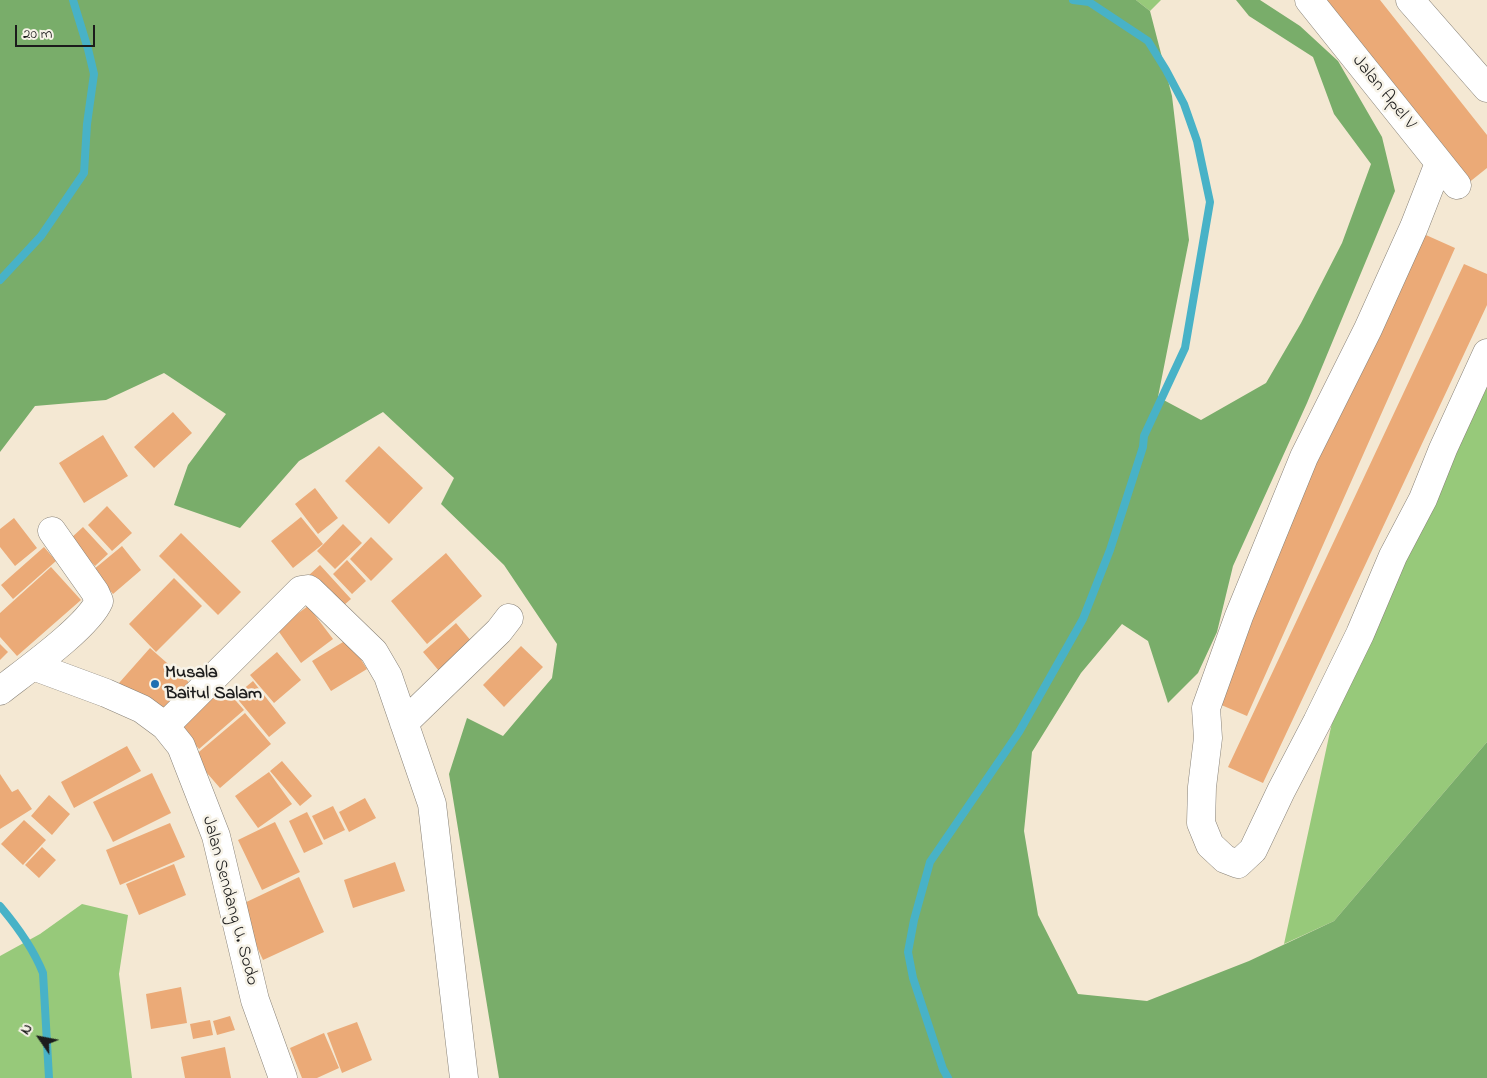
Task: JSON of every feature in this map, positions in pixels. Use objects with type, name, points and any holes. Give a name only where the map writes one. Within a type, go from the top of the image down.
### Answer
[{"type":"street","name":"Jalan Apel V","points":[[1309,0],[1457,185]]},
{"type":"street","points":[[1410,0],[1487,88]]},
{"type":"street","points":[[1439,163],[1414,227],[1368,329],[1304,457],[1239,616],[1206,708],[1208,738],[1202,787],[1201,823],[1210,844],[1225,859],[1238,864],[1253,850],[1360,634],[1393,556],[1422,499],[1487,353]]},
{"type":"street","points":[[0,691],[70,635],[95,609],[98,601],[95,592],[52,531]]},
{"type":"street","points":[[165,726],[301,590],[308,589],[311,591],[374,652],[388,676],[432,804],[464,1078]]},
{"type":"street","points":[[404,723],[509,618]]},
{"type":"street","name":"Jalan Sendang U. Sodo","points":[[33,666],[142,709],[165,726],[180,746],[216,836],[255,1000],[283,1078]]},
{"type":"green space","points":[[0,0],[1136,0],[1150,11],[1172,96],[1189,240],[1158,397],[1201,420],[1266,383],[1301,323],[1342,243],[1371,164],[1334,114],[1313,57],[1249,16],[1236,0],[1260,0],[1300,26],[1338,61],[1382,137],[1395,191],[1307,403],[1233,566],[1217,632],[1198,673],[1168,703],[1148,641],[1122,624],[1081,673],[1032,752],[1024,831],[1038,915],[1078,994],[1147,1001],[1249,961],[1334,921],[1487,742],[1487,1078],[499,1078],[449,774],[467,718],[503,736],[552,678],[557,644],[504,565],[441,504],[454,478],[383,412],[299,461],[240,528],[174,505],[188,465],[226,414],[164,373],[106,400],[35,406],[0,452]]},
{"type":"green space","points":[[1136,0],[1161,0],[1150,11]]},
{"type":"green space","points":[[1487,385],[1487,742],[1334,921],[1284,944],[1336,704]]},
{"type":"green space","points":[[82,904],[128,915],[119,974],[132,1078],[0,1078],[0,956],[40,934]]},
{"type":"building","points":[[1322,0],[1380,0],[1487,135],[1487,168],[1467,184]]},
{"type":"building","points":[[1417,231],[1455,248],[1247,716],[1212,701]]},
{"type":"building","points":[[1464,264],[1487,274],[1487,305],[1263,783],[1228,767]]},
{"type":"building","points":[[173,412],[192,433],[154,468],[134,447]]},
{"type":"building","points":[[103,435],[128,476],[84,503],[59,463]]},
{"type":"building","points":[[379,446],[423,488],[389,524],[345,481]]},
{"type":"building","points":[[315,488],[338,518],[318,534],[295,504]]},
{"type":"building","points":[[107,506],[132,533],[112,551],[88,525]]},
{"type":"building","points":[[301,517],[323,544],[293,568],[271,541]]},
{"type":"building","points":[[14,518],[37,548],[15,566],[0,547],[0,529]]},
{"type":"building","points":[[343,524],[362,543],[335,569],[317,551]]},
{"type":"building","points":[[83,527],[108,554],[95,566],[70,539]]},
{"type":"building","points":[[181,533],[241,592],[218,615],[159,556]]},
{"type":"building","points":[[371,537],[393,559],[371,581],[350,559]]},
{"type":"building","points":[[122,546],[141,570],[113,594],[93,570]]},
{"type":"building","points":[[44,547],[56,561],[13,599],[1,585]]},
{"type":"building","points":[[446,553],[482,596],[427,644],[391,601]]},
{"type":"building","points":[[347,560],[366,581],[352,594],[333,574]]},
{"type":"building","points":[[320,565],[351,599],[337,611],[307,577]]},
{"type":"building","points":[[51,567],[81,600],[17,656],[0,637],[0,613]]},
{"type":"building","points":[[174,578],[202,606],[156,652],[129,624]]},
{"type":"building","points":[[308,606],[333,639],[301,663],[277,629]]},
{"type":"building","points":[[456,623],[472,642],[439,671],[423,652]]},
{"type":"building","points":[[348,639],[367,669],[331,691],[312,661]]},
{"type":"building","points":[[0,644],[8,652],[0,660]]},
{"type":"building","points":[[521,646],[543,667],[504,707],[483,685]]},
{"type":"building","name":"Musala Baitul Salam","points":[[150,648],[192,685],[161,720],[119,683]]},
{"type":"building","points":[[277,652],[301,680],[274,703],[250,675]]},
{"type":"building","points":[[253,681],[286,723],[269,737],[235,696]]},
{"type":"building","points":[[222,685],[244,710],[199,749],[177,724]]},
{"type":"building","points":[[245,713],[271,744],[220,788],[193,757]]},
{"type":"building","points":[[127,746],[141,771],[74,808],[61,782]]},
{"type":"building","points":[[282,761],[312,796],[300,806],[270,771]]},
{"type":"building","points":[[269,772],[292,804],[258,828],[235,796]]},
{"type":"building","points":[[152,773],[171,813],[113,842],[93,802]]},
{"type":"building","points":[[0,774],[12,792],[18,789],[32,809],[0,829]]},
{"type":"building","points":[[49,795],[70,814],[52,835],[31,816]]},
{"type":"building","points":[[365,798],[376,818],[349,832],[339,812]]},
{"type":"building","points":[[333,806],[345,830],[324,840],[312,816]]},
{"type":"building","points":[[307,812],[323,844],[304,853],[289,821]]},
{"type":"building","points":[[24,820],[46,840],[23,865],[1,844]]},
{"type":"building","points":[[275,822],[300,872],[262,890],[238,840]]},
{"type":"building","points":[[170,823],[185,857],[120,885],[106,850]]},
{"type":"building","points":[[42,847],[56,860],[39,878],[25,865]]},
{"type":"building","points":[[395,862],[405,891],[353,908],[344,880]]},
{"type":"building","points":[[174,864],[186,895],[139,915],[126,884]]},
{"type":"building","points":[[299,877],[324,932],[263,960],[238,906]]},
{"type":"building","points":[[181,987],[187,1023],[151,1029],[146,994]]},
{"type":"building","points":[[230,1016],[235,1030],[217,1035],[213,1021]]},
{"type":"building","points":[[210,1020],[213,1035],[193,1039],[190,1024]]},
{"type":"building","points":[[357,1022],[372,1060],[342,1073],[327,1033]]},
{"type":"building","points":[[324,1033],[339,1068],[317,1078],[302,1078],[290,1048]]},
{"type":"building","points":[[225,1047],[231,1078],[185,1078],[181,1057]]},
{"type":"waterway","points":[[0,280],[41,236],[84,173],[87,124],[94,74],[73,0]]},
{"type":"waterway","points":[[948,1078],[943,1069],[913,978],[908,952],[914,920],[930,862],[1019,732],[1083,619],[1110,550],[1143,447],[1144,436],[1185,348],[1210,202],[1197,141],[1184,104],[1148,41],[1089,2],[1073,0]]},
{"type":"waterway","points":[[0,906],[24,938],[43,973],[49,1078]]},
{"type":"place","name":"Musala Baitul Salam","points":[[155,684]]}]
